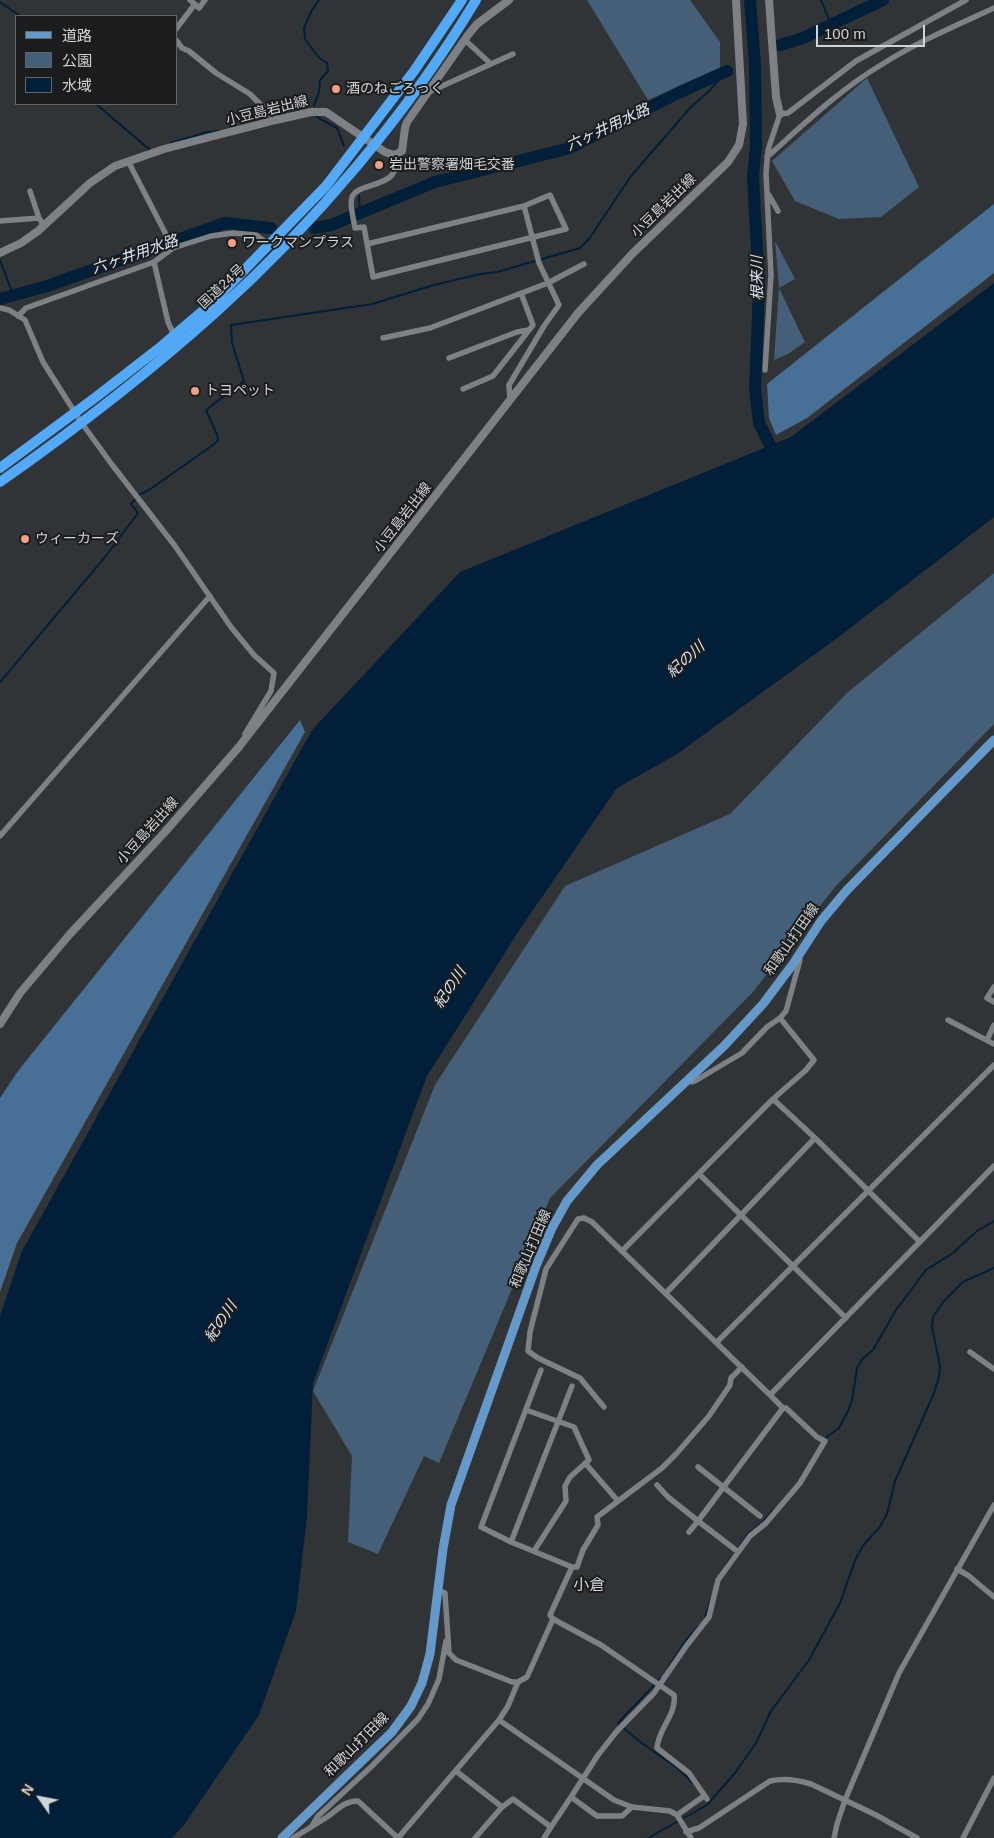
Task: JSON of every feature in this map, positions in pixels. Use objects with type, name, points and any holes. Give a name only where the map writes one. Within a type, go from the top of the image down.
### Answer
[{"type":"highway","name":"国道24号","points":[[0,468],[75,413],[212,303],[326,186],[414,71],[462,0]]},
{"type":"highway","name":"国道24号","points":[[0,482],[81,422],[215,313],[312,218],[374,143],[424,77],[476,0]]},
{"type":"main road","points":[[394,155],[402,151],[405,128],[408,122],[465,40],[477,24],[509,0]]},
{"type":"main road","name":"小豆島岩出線","points":[[0,1024],[20,993],[70,934],[164,833],[238,748],[578,314],[633,253],[728,162],[740,145],[743,124],[736,0]]},
{"type":"main road","points":[[769,0],[776,97],[780,114]]},
{"type":"main road","name":"小豆島岩出線","points":[[0,253],[21,244],[44,226],[101,174],[115,166],[164,149],[276,120],[311,112],[326,112],[385,152],[394,155]]},
{"type":"main road","name":"和歌山打田線","points":[[282,1838],[392,1732],[411,1706],[422,1684],[430,1654],[443,1549],[451,1505],[536,1266],[552,1228],[568,1201],[597,1165],[724,1046],[763,1004],[821,921],[847,890],[994,740]]},
{"type":"street","points":[[190,0],[199,8],[204,0]]},
{"type":"street","points":[[764,370],[771,275],[767,212],[767,156],[780,114],[788,113],[828,81],[878,47],[966,0]]},
{"type":"street","points":[[178,26],[196,4]]},
{"type":"street","points":[[767,156],[838,95],[879,65],[924,40],[994,8]]},
{"type":"street","points":[[465,40],[491,64]]},
{"type":"street","points":[[178,43],[182,48],[189,51],[216,73],[250,94],[276,120]]},
{"type":"street","points":[[429,92],[512,54]]},
{"type":"street","points":[[367,244],[524,206],[550,196],[566,229],[373,277],[367,244],[364,227],[355,228],[351,201],[353,195],[358,191],[379,184],[392,174],[396,164],[394,155]]},
{"type":"street","points":[[128,162],[173,248]]},
{"type":"street","points":[[30,191],[39,218],[44,226]]},
{"type":"street","points":[[768,193],[778,212]]},
{"type":"street","points":[[510,401],[509,385],[559,305],[538,259],[524,206]]},
{"type":"street","points":[[0,221],[39,218]]},
{"type":"street","points":[[18,316],[26,308],[154,262],[173,248],[211,236],[233,232],[256,235],[269,244]]},
{"type":"street","points":[[154,262],[168,322],[174,335]]},
{"type":"street","points":[[383,338],[430,328],[548,282],[584,264]]},
{"type":"street","points":[[463,389],[493,376],[533,325],[520,293]]},
{"type":"street","points":[[0,308],[9,310],[25,320],[43,362],[81,422],[176,546],[231,627],[254,655],[274,673],[271,691],[238,748]]},
{"type":"street","points":[[449,358],[517,332],[529,330]]},
{"type":"street","points":[[0,836],[210,596]]},
{"type":"street","points":[[689,1079],[692,1082],[696,1081],[742,1053],[766,1027],[786,1012],[800,960],[798,956]]},
{"type":"street","points":[[994,987],[987,998],[994,1002]]},
{"type":"street","points":[[622,1251],[814,1060],[780,1018]]},
{"type":"street","points":[[948,1020],[994,1044]]},
{"type":"street","points":[[987,1040],[994,1025]]},
{"type":"street","points":[[717,1342],[994,1066]]},
{"type":"street","points":[[773,1099],[920,1242]]},
{"type":"street","points":[[666,1293],[815,1138]]},
{"type":"street","points":[[770,1395],[994,1166]]},
{"type":"street","points":[[699,1174],[846,1318]]},
{"type":"street","points":[[544,1838],[598,1755],[616,1731],[659,1685],[709,1617],[718,1580],[750,1536],[766,1523],[800,1484],[824,1441],[770,1395],[592,1222],[584,1218],[578,1219],[546,1269],[530,1332],[528,1351],[538,1358],[580,1378],[604,1408]]},
{"type":"street","points":[[536,1266],[546,1269]]},
{"type":"street","points":[[970,1352],[994,1369]]},
{"type":"street","points":[[541,1370],[481,1527],[510,1542],[576,1567],[583,1550],[598,1525],[597,1517],[662,1468],[684,1446],[709,1416],[730,1385],[731,1378],[742,1367]]},
{"type":"street","points":[[510,1542],[572,1386]]},
{"type":"street","points":[[689,1532],[784,1408]]},
{"type":"street","points":[[526,1410],[574,1427],[589,1460],[570,1477],[566,1486],[566,1501],[534,1551]]},
{"type":"street","points":[[585,1463],[618,1501]]},
{"type":"street","points":[[698,1467],[760,1516]]},
{"type":"street","points":[[657,1485],[668,1497],[738,1551]]},
{"type":"street","points":[[834,1838],[845,1800],[899,1673],[994,1505]]},
{"type":"street","points":[[572,1567],[550,1615],[553,1619],[601,1645],[674,1695],[675,1703],[657,1740],[657,1748],[688,1773],[706,1797],[678,1816]]},
{"type":"street","points":[[957,1569],[994,1596]]},
{"type":"street","points":[[438,1590],[445,1593],[449,1653],[456,1660],[512,1682],[518,1682],[527,1677],[553,1619]]},
{"type":"street","points":[[312,1826],[318,1816],[373,1765],[418,1719],[428,1704],[439,1679],[443,1666],[444,1645],[447,1639]]},
{"type":"street","points":[[293,1838],[326,1818],[343,1803],[358,1801],[398,1838],[499,1720],[508,1706],[518,1682]]},
{"type":"street","points":[[499,1720],[614,1800],[632,1807],[670,1811],[678,1816],[691,1838]]},
{"type":"street","points":[[456,1771],[502,1807]]},
{"type":"street","points":[[963,1838],[994,1778]]},
{"type":"street","points":[[685,1830],[699,1828],[770,1781],[777,1779],[802,1781],[876,1814],[917,1838]]},
{"type":"street","points":[[571,1797],[597,1816],[622,1816],[632,1807]]},
{"type":"street","points":[[475,1838],[502,1807],[513,1798],[550,1827]]},
{"type":"green space","points":[[587,0],[690,0],[720,42],[720,68],[648,100]]},
{"type":"green space","points":[[867,78],[919,187],[881,217],[839,219],[795,201],[772,161]]},
{"type":"green space","points":[[775,241],[795,279],[779,288],[805,342],[788,354],[774,360],[779,287]]},
{"type":"green space","points":[[994,573],[994,724],[835,887],[752,993],[550,1198],[439,1463],[424,1456],[378,1554],[348,1542],[352,1456],[313,1391],[435,1085],[565,886],[730,814],[848,692]]},
{"type":"shaded area","points":[[994,204],[994,273],[807,418],[776,435],[769,418],[767,384]]},
{"type":"shaded area","points":[[300,720],[305,732],[17,1243],[0,1292],[0,1098],[18,1071]]},
{"type":"water","name":"紀の川","points":[[994,283],[994,517],[840,636],[677,754],[617,788],[520,929],[427,1076],[313,1383],[307,1517],[296,1611],[259,1715],[184,1825],[172,1838],[0,1838],[0,1316],[22,1251],[312,730],[460,572],[791,437]]},
{"type":"waterway","points":[[314,106],[319,92],[320,80],[328,71],[327,63],[319,58],[305,39],[304,28],[319,0]]},
{"type":"waterway","name":"根来川","points":[[750,0],[755,65],[756,146],[753,177],[759,288],[755,389],[759,423],[777,459]]},
{"type":"waterway","points":[[821,0],[831,24]]},
{"type":"waterway","name":"六ヶ井用水路","points":[[780,45],[803,38],[883,0]]},
{"type":"waterway","points":[[0,2],[19,15]]},
{"type":"waterway","points":[[0,682],[105,557],[138,513],[131,504],[139,495],[152,488],[217,442],[218,437],[206,410],[244,381],[232,343],[231,325],[372,304],[434,285],[497,272],[580,248],[589,239],[631,176],[691,107],[727,71]]},
{"type":"waterway","name":"六ヶ井用水路","points":[[314,228],[331,225],[435,182],[570,148],[678,93],[727,71]]},
{"type":"waterway","points":[[97,105],[150,150]]},
{"type":"waterway","points":[[317,117],[337,128],[344,146]]},
{"type":"waterway","points":[[171,143],[207,132],[220,131]]},
{"type":"waterway","points":[[359,196],[360,213]]},
{"type":"waterway","name":"六ヶ井用水路","points":[[0,299],[47,286],[225,223],[271,228]]},
{"type":"waterway","points":[[0,260],[13,295]]},
{"type":"waterway","points":[[823,1440],[839,1428],[848,1411],[852,1400],[857,1368],[863,1358],[873,1350],[896,1310],[926,1270],[953,1253],[977,1231],[994,1221]]},
{"type":"waterway","points":[[648,1838],[707,1805],[735,1773],[756,1743],[771,1711],[809,1660],[840,1603],[856,1558],[865,1543],[879,1528],[887,1514],[895,1481],[934,1393],[940,1366],[932,1327],[933,1317],[943,1302],[963,1282],[994,1268]]},
{"type":"waterway","points":[[726,1565],[749,1533],[764,1521],[773,1510]]},
{"type":"waterway","points":[[705,1618],[711,1599]]},
{"type":"waterway","points":[[668,1668],[687,1639],[699,1626]]},
{"type":"waterway","points":[[661,1678],[618,1723],[678,1768],[692,1783]]},
{"type":"place","name":"酒のねごろっく","points":[[336,89]]},
{"type":"place","name":"岩出警察署畑毛交番","points":[[379,165]]},
{"type":"place","name":"ワークマンプラス","points":[[232,243]]},
{"type":"place","name":"トヨペット","points":[[195,391]]},
{"type":"place","name":"ウィーカーズ","points":[[25,539]]},
{"type":"district","name":"小倉","points":[[589,1586]]}]
